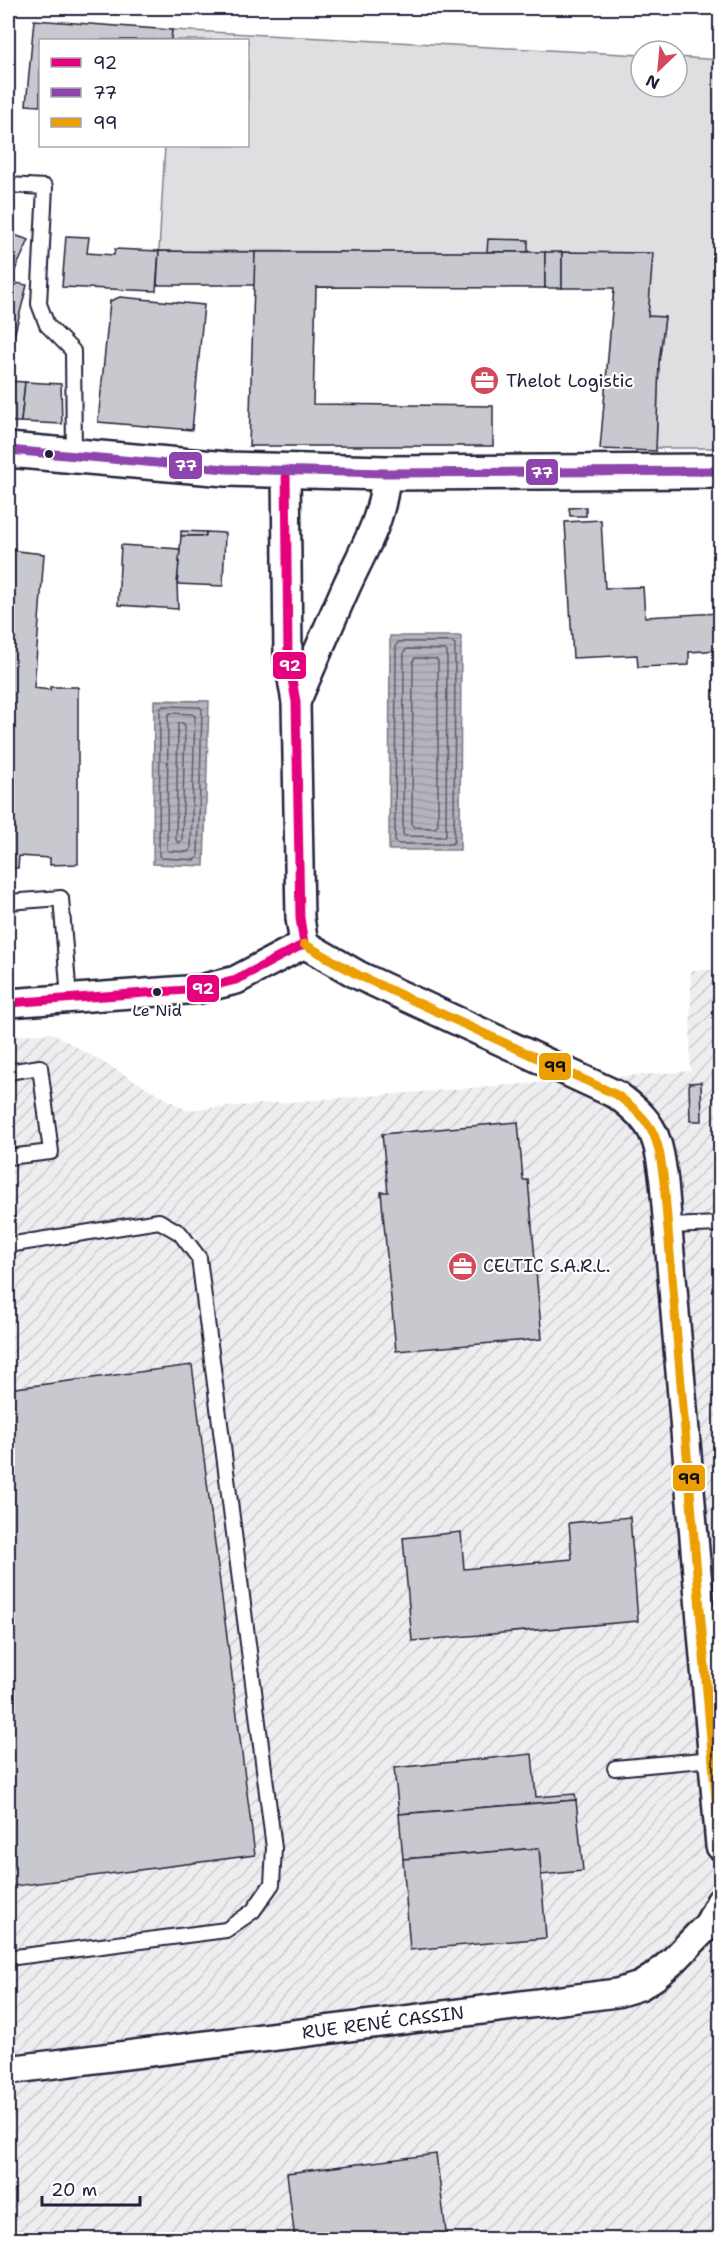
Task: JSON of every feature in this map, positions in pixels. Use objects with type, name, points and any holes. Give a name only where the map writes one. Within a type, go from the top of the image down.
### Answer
[{"type":"street","points":[[8,450],[226,469],[386,473],[720,471]]},
{"type":"street","points":[[286,470],[288,656],[296,702],[300,918],[304,945]]},
{"type":"street","points":[[296,702],[348,584],[376,528],[384,495],[386,473]]},
{"type":"street","points":[[8,1003],[200,989],[236,980],[304,945]]},
{"type":"street","points":[[304,945],[358,975],[617,1095],[637,1110],[651,1126],[659,1145],[668,1226],[720,1846]]},
{"type":"street","name":"RUE RENÉ CASSIN","points":[[8,2070],[617,1993],[640,1986],[674,1960],[708,1925],[720,1902]]},
{"type":"lane","points":[[8,185],[45,187],[39,304],[47,325],[74,351],[74,456]]},
{"type":"lane","points":[[8,902],[61,898],[69,998]]},
{"type":"lane","points":[[8,1072],[40,1067],[51,1152],[8,1157]]},
{"type":"lane","points":[[8,1245],[159,1221],[180,1233],[199,1258],[274,1848],[272,1884],[253,1911],[226,1930],[8,1958]]},
{"type":"lane","points":[[668,1226],[720,1224]]},
{"type":"lane","points":[[615,1768],[713,1759]]},
{"type":"shaded area","points":[[172,30],[629,54],[629,99],[689,99],[689,58],[720,60],[720,448],[656,448],[659,362],[665,318],[648,316],[652,253],[159,251],[165,147],[249,147],[249,39],[171,39]]},
{"type":"shaded area","points":[[691,970],[720,970],[720,2239],[8,2240],[8,1036],[52,1033],[186,1110],[690,1071]]},
{"type":"water","points":[[390,636],[461,636],[460,850],[389,850]]},
{"type":"water","points":[[154,700],[209,701],[204,866],[153,864]]},
{"type":"building","points":[[34,20],[172,30],[171,39],[39,39],[39,106],[26,105]]},
{"type":"building","points":[[8,233],[29,240],[15,270],[8,267]]},
{"type":"building","points":[[66,236],[89,237],[87,253],[114,255],[115,249],[159,251],[156,291],[62,287]]},
{"type":"building","points":[[488,239],[528,240],[528,252],[487,252]]},
{"type":"building","points":[[159,251],[255,252],[255,285],[157,285]]},
{"type":"building","points":[[255,252],[545,252],[545,288],[316,287],[313,404],[493,406],[493,446],[249,446]]},
{"type":"building","points":[[545,252],[562,252],[562,288],[545,288]]},
{"type":"building","points":[[562,252],[653,253],[648,316],[665,317],[659,362],[656,451],[600,449],[614,288],[562,288]]},
{"type":"building","points":[[8,268],[15,270],[8,287]]},
{"type":"building","points":[[10,282],[27,285],[8,360],[8,287]]},
{"type":"building","points":[[120,297],[204,305],[192,430],[98,422],[110,301]]},
{"type":"building","points":[[8,381],[25,382],[21,422],[8,422]]},
{"type":"building","points":[[25,382],[61,384],[62,424],[21,422]]},
{"type":"building","points":[[586,507],[586,516],[570,516],[569,508]]},
{"type":"building","points":[[601,520],[605,588],[643,587],[645,617],[720,613],[720,650],[689,652],[689,665],[638,667],[637,655],[573,658],[565,522]]},
{"type":"building","points":[[181,531],[206,532],[206,536],[181,536]]},
{"type":"building","points":[[206,532],[225,533],[223,586],[177,584],[181,536],[206,536]]},
{"type":"building","points":[[121,545],[180,549],[177,584],[178,609],[118,605]]},
{"type":"building","points":[[8,550],[44,554],[34,688],[50,690],[50,687],[78,687],[78,864],[50,865],[50,858],[19,856],[18,868],[8,867]]},
{"type":"building","points":[[701,1082],[702,1121],[690,1121],[689,1083]]},
{"type":"building","name":"CELTIC S.A.R.L.","points":[[518,1122],[523,1180],[528,1180],[542,1339],[396,1351],[381,1192],[388,1192],[382,1134]]},
{"type":"building","points":[[192,1365],[255,1855],[8,1887],[8,1389]]},
{"type":"building","points":[[630,1517],[638,1621],[412,1641],[403,1538],[461,1532],[464,1569],[572,1559],[569,1523]]},
{"type":"building","points":[[532,1754],[536,1797],[575,1794],[576,1800],[399,1814],[394,1768]]},
{"type":"building","points":[[576,1800],[583,1871],[541,1875],[539,1848],[403,1859],[399,1814]]},
{"type":"building","points":[[539,1848],[546,1938],[410,1950],[403,1859]]},
{"type":"building","points":[[436,2154],[447,2240],[295,2240],[287,2173]]},
{"type":"transit line","name":"77","points":[[8,450],[226,469],[386,473],[720,471]]},
{"type":"transit line","name":"92","points":[[8,1003],[200,989],[236,980],[304,944],[300,918],[296,702],[288,656],[286,470]]},
{"type":"transit line","name":"99","points":[[304,944],[358,975],[617,1095],[640,1114],[657,1142],[664,1182],[720,1846]]},
{"type":"place","name":"Thelot Logistic","points":[[485,381]]},
{"type":"place","name":"Le Nid","points":[[157,992]]},
{"type":"place","name":"CELTIC S.A.R.L.","points":[[462,1266]]}]
